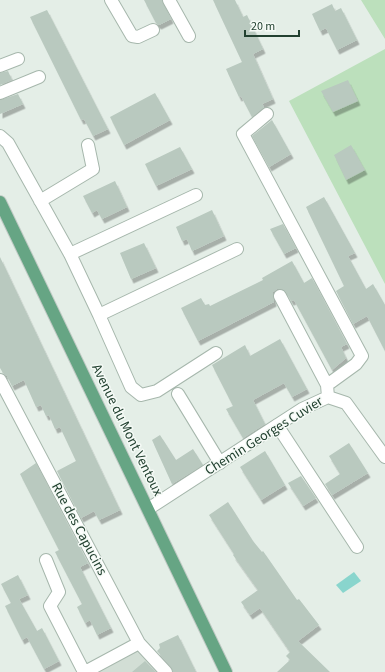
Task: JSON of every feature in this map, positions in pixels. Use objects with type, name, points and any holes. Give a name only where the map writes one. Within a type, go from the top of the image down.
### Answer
[{"type":"main road","name":"Avenue du Mont Ventoux","points":[[0,202],[226,672]]},
{"type":"street","points":[[111,0],[132,36],[138,37],[153,30]]},
{"type":"street","points":[[169,0],[189,36]]},
{"type":"street","points":[[0,66],[18,59]]},
{"type":"street","points":[[0,93],[39,77]]},
{"type":"street","points":[[267,114],[243,134],[362,356],[356,364],[327,391],[280,296]]},
{"type":"street","points":[[0,136],[8,143],[70,254],[99,314],[131,387],[142,395],[157,392],[216,353]]},
{"type":"street","points":[[40,201],[93,169],[88,145]]},
{"type":"street","points":[[70,254],[196,195]]},
{"type":"street","points":[[99,314],[237,249]]},
{"type":"street","name":"Rue des Capucins","points":[[0,380],[139,643],[166,672]]},
{"type":"street","name":"Chemin Georges Cuvier","points":[[148,509],[302,409],[327,391],[346,403],[385,457]]},
{"type":"street","points":[[178,394],[220,463]]},
{"type":"street","points":[[277,425],[357,547]]},
{"type":"street","points":[[46,560],[59,592],[50,606],[85,672],[139,643]]},
{"type":"shaded area","points":[[139,648],[161,672],[97,672]]},
{"type":"green space","points":[[361,0],[385,0],[385,39]]},
{"type":"green space","points":[[385,49],[385,284],[289,101]]},
{"type":"water","points":[[354,572],[361,581],[343,593],[336,585]]},
{"type":"building","points":[[144,0],[162,0],[171,19],[159,25],[156,23]]},
{"type":"building","points":[[213,0],[235,0],[243,17],[247,15],[263,49],[253,54],[273,99],[262,104],[264,107],[252,117],[241,96],[239,97],[226,69],[242,62]]},
{"type":"building","points":[[332,4],[335,11],[341,8],[357,40],[337,50],[326,28],[320,31],[312,14]]},
{"type":"building","points":[[47,10],[108,129],[93,136],[84,119],[81,120],[30,17]]},
{"type":"building","points":[[8,71],[12,80],[0,85],[0,73]]},
{"type":"building","points":[[348,80],[358,101],[333,112],[321,91]]},
{"type":"building","points":[[155,93],[170,120],[124,145],[110,117]]},
{"type":"building","points":[[18,94],[23,104],[0,114],[0,100]]},
{"type":"building","points":[[272,120],[291,154],[269,167],[252,136]]},
{"type":"building","points":[[351,145],[365,170],[346,180],[334,155]]},
{"type":"building","points":[[180,147],[192,169],[156,186],[145,164]]},
{"type":"building","points":[[115,181],[127,207],[102,219],[97,210],[92,213],[83,196]]},
{"type":"building","points":[[324,197],[355,253],[348,256],[366,289],[373,284],[385,305],[385,351],[367,316],[353,324],[336,291],[344,286],[306,207]]},
{"type":"building","points":[[212,210],[224,236],[192,251],[187,239],[182,241],[176,227]]},
{"type":"building","points":[[283,224],[296,248],[284,254],[270,229]]},
{"type":"building","points":[[144,243],[156,268],[131,279],[120,253]]},
{"type":"building","points":[[0,257],[120,510],[99,520],[94,511],[81,518],[57,471],[76,461],[60,427],[55,429],[49,415],[46,416],[41,405],[36,407],[24,380],[12,386],[7,376],[0,368]]},
{"type":"building","points":[[292,261],[304,283],[312,278],[347,344],[341,347],[346,358],[332,370],[294,300],[291,301],[286,292],[281,289],[277,289],[273,292],[274,302],[198,341],[181,308],[201,298],[205,305],[209,304],[210,306],[263,280],[262,278]]},
{"type":"building","points":[[280,339],[307,389],[292,397],[284,383],[253,400],[265,424],[243,438],[226,409],[233,406],[212,365],[245,345],[250,356]]},
{"type":"building","points":[[160,435],[176,460],[193,449],[203,465],[172,484],[152,440]]},
{"type":"building","points":[[349,443],[368,473],[332,495],[325,484],[340,474],[329,456]]},
{"type":"building","points":[[265,451],[285,485],[261,500],[240,467]]},
{"type":"building","points":[[36,463],[88,563],[80,567],[111,628],[97,635],[90,620],[85,623],[77,607],[82,604],[55,552],[59,550],[20,474]]},
{"type":"building","points":[[301,476],[316,498],[303,506],[288,483]]},
{"type":"building","points":[[228,502],[253,541],[262,552],[263,551],[297,600],[299,599],[319,625],[298,641],[330,672],[277,672],[290,660],[286,656],[290,652],[260,608],[250,615],[241,602],[258,590],[233,555],[234,554],[209,515]]},
{"type":"building","points":[[18,575],[28,595],[19,599],[37,631],[42,628],[59,661],[44,669],[27,637],[22,640],[5,606],[11,603],[1,584]]},
{"type":"building","points":[[178,635],[196,672],[173,672],[171,667],[157,651],[160,648],[159,644]]},
{"type":"building","points":[[145,661],[156,672],[132,672]]}]
